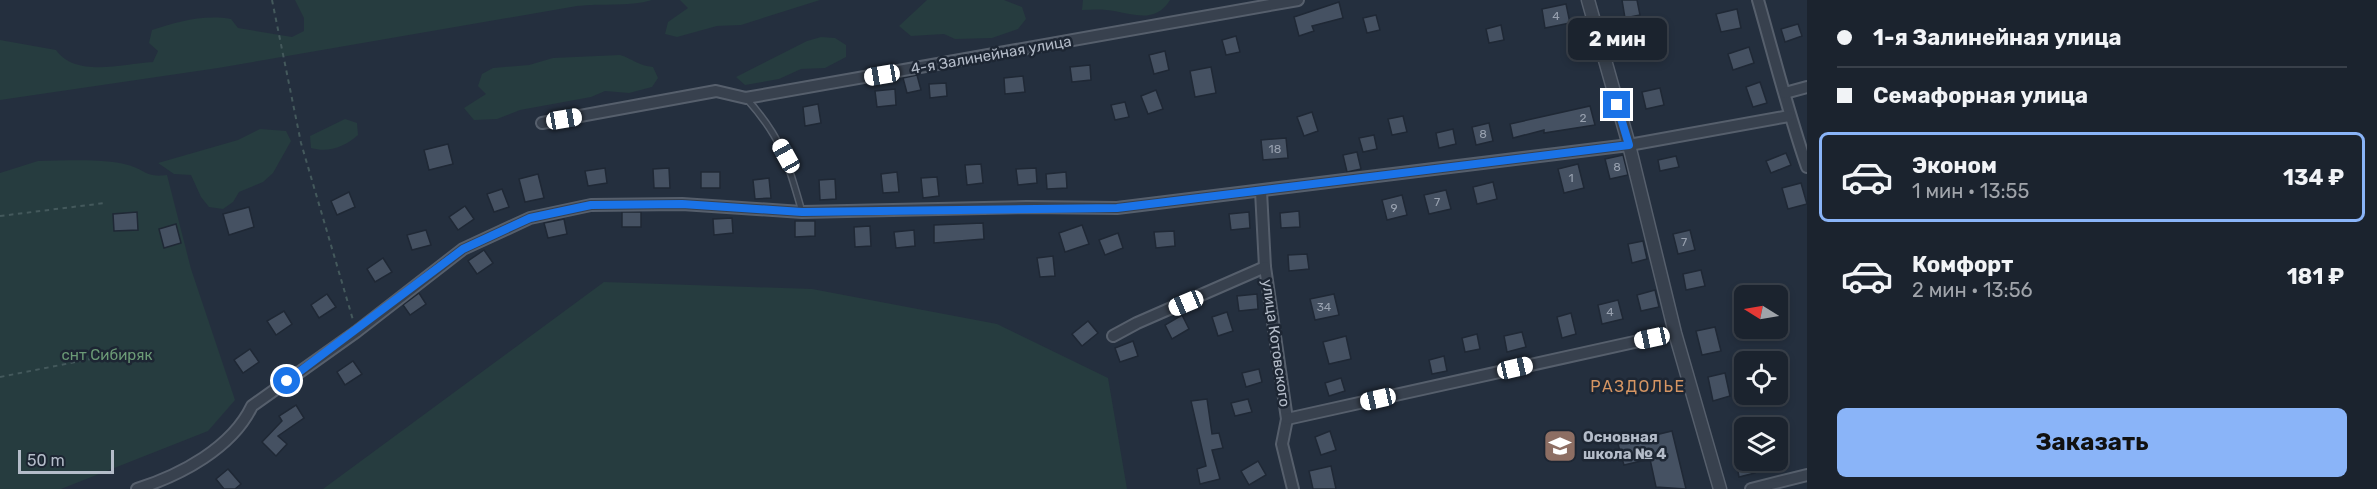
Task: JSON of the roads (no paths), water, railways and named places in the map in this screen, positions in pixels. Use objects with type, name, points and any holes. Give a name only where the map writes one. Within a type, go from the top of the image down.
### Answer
[{"type":"street","name":"4-я Залинейная улица","points":[[542,123],[716,91],[746,99],[1299,0]]},
{"type":"street","points":[[1588,0],[1593,26],[1629,145],[1675,333],[1720,489]]},
{"type":"street","points":[[1758,0],[1785,93],[1789,116],[1807,167]]},
{"type":"street","points":[[1785,93],[1807,87]]},
{"type":"street","points":[[140,489],[218,448],[244,424],[252,406],[356,332],[463,249],[530,218],[591,205],[682,204],[802,212],[1117,208],[1629,145],[1789,116]]},
{"type":"street","name":"улица Котовского","points":[[1261,192],[1265,267],[1287,419],[1282,444],[1293,489]]},
{"type":"street","name":"улица Котовского","points":[[1113,336],[1137,323],[1265,267]]},
{"type":"street","points":[[1287,419],[1675,333]]},
{"type":"street","points":[[1751,489],[1807,476]]},
{"type":"lane","points":[[746,99],[769,124],[786,156],[802,212]]},
{"type":"place","name":"Основная школа № 4","points":[[1560,446]]},
{"type":"district","name":"РАЗДОЛЬЕ","points":[[1638,386]]},
{"type":"park label","name":"снт Сибиряк","points":[[107,355]]}]
